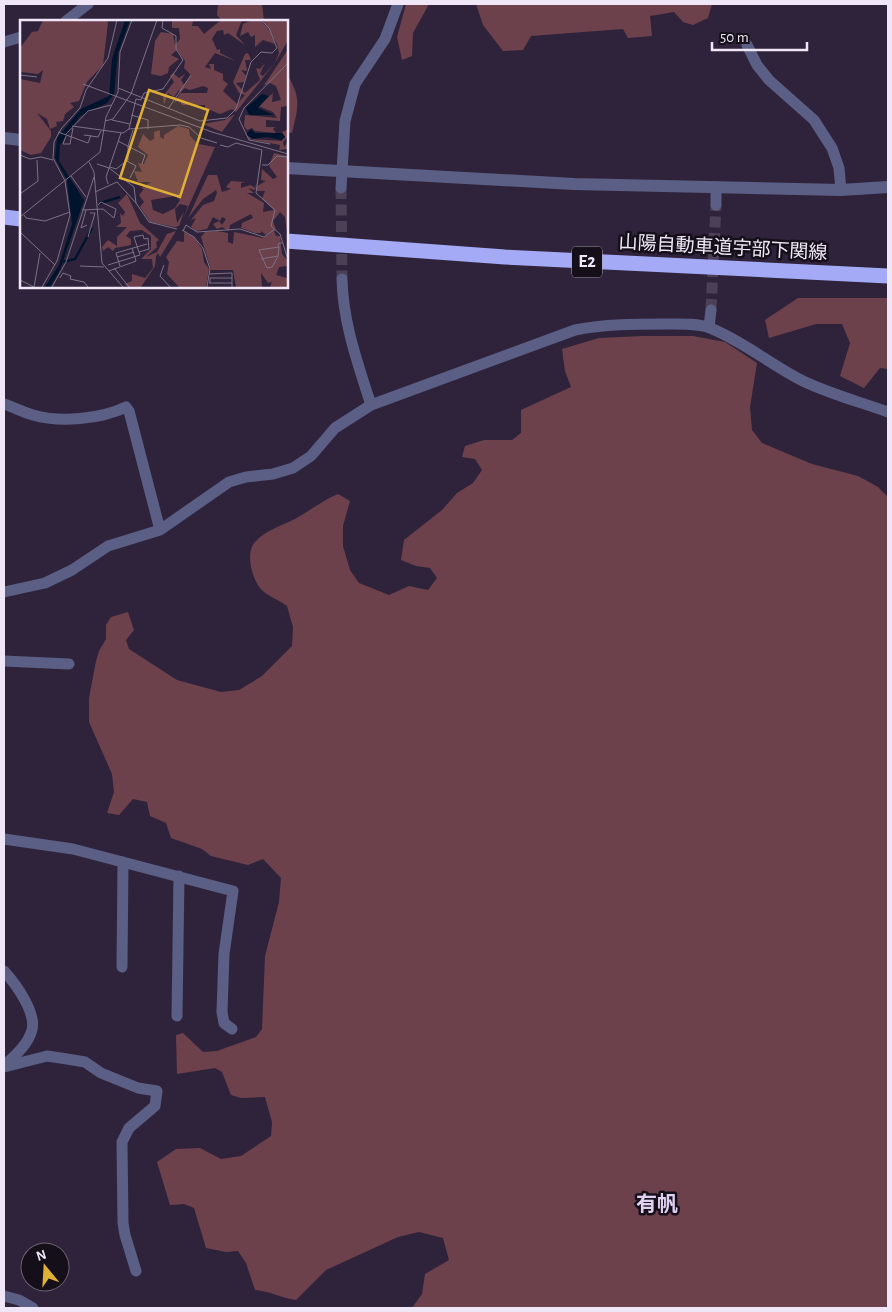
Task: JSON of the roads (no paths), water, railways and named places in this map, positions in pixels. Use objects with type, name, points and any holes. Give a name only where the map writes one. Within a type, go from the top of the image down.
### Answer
[{"type":"highway","points":[[4,217],[20,219]]},
{"type":"highway","name":"山陽自動車道宇部下関線","points":[[288,241],[505,257],[888,276]]},
{"type":"street","points":[[67,20],[88,4]]},
{"type":"street","points":[[341,188],[345,121],[355,84],[385,39],[398,4]]},
{"type":"street","points":[[4,42],[20,37]]},
{"type":"street","points":[[747,45],[757,65],[769,80],[814,120],[819,127],[832,148],[839,168],[841,190]]},
{"type":"street","points":[[4,138],[20,140]]},
{"type":"street","points":[[288,168],[574,184],[841,190],[888,187]]},
{"type":"street","points":[[716,188],[716,204]]},
{"type":"street","points":[[342,279],[342,299],[350,337],[371,405]]},
{"type":"street","points":[[709,327],[711,310]]},
{"type":"street","points":[[4,592],[45,583],[72,570],[108,546],[160,530],[229,482],[246,477],[273,474],[293,468],[311,456],[335,428],[371,405],[575,330],[599,326],[654,324],[686,324],[709,327],[803,381],[888,412]]},
{"type":"street","points":[[4,404],[34,416],[72,419],[101,416],[114,413],[126,407],[129,411],[160,530]]},
{"type":"street","points":[[4,661],[68,664]]},
{"type":"street","points":[[4,839],[73,849],[233,891],[224,954],[222,1012],[224,1023],[232,1029]]},
{"type":"street","points":[[122,967],[123,862]]},
{"type":"street","points":[[177,1016],[179,876]]},
{"type":"street","points":[[4,971],[13,981],[32,1018],[32,1031],[23,1048],[4,1067]]},
{"type":"street","points":[[4,1067],[47,1056],[67,1059],[85,1062],[101,1073],[138,1088],[157,1091],[154,1106],[129,1128],[122,1142],[123,1223],[136,1271]]},
{"type":"street","points":[[4,1296],[19,1300],[33,1308]]},
{"type":"tunnel","points":[[341,188],[342,279]]},
{"type":"tunnel","points":[[711,310],[716,205]]},
{"type":"district","name":"有帆","points":[[657,1204]]}]
